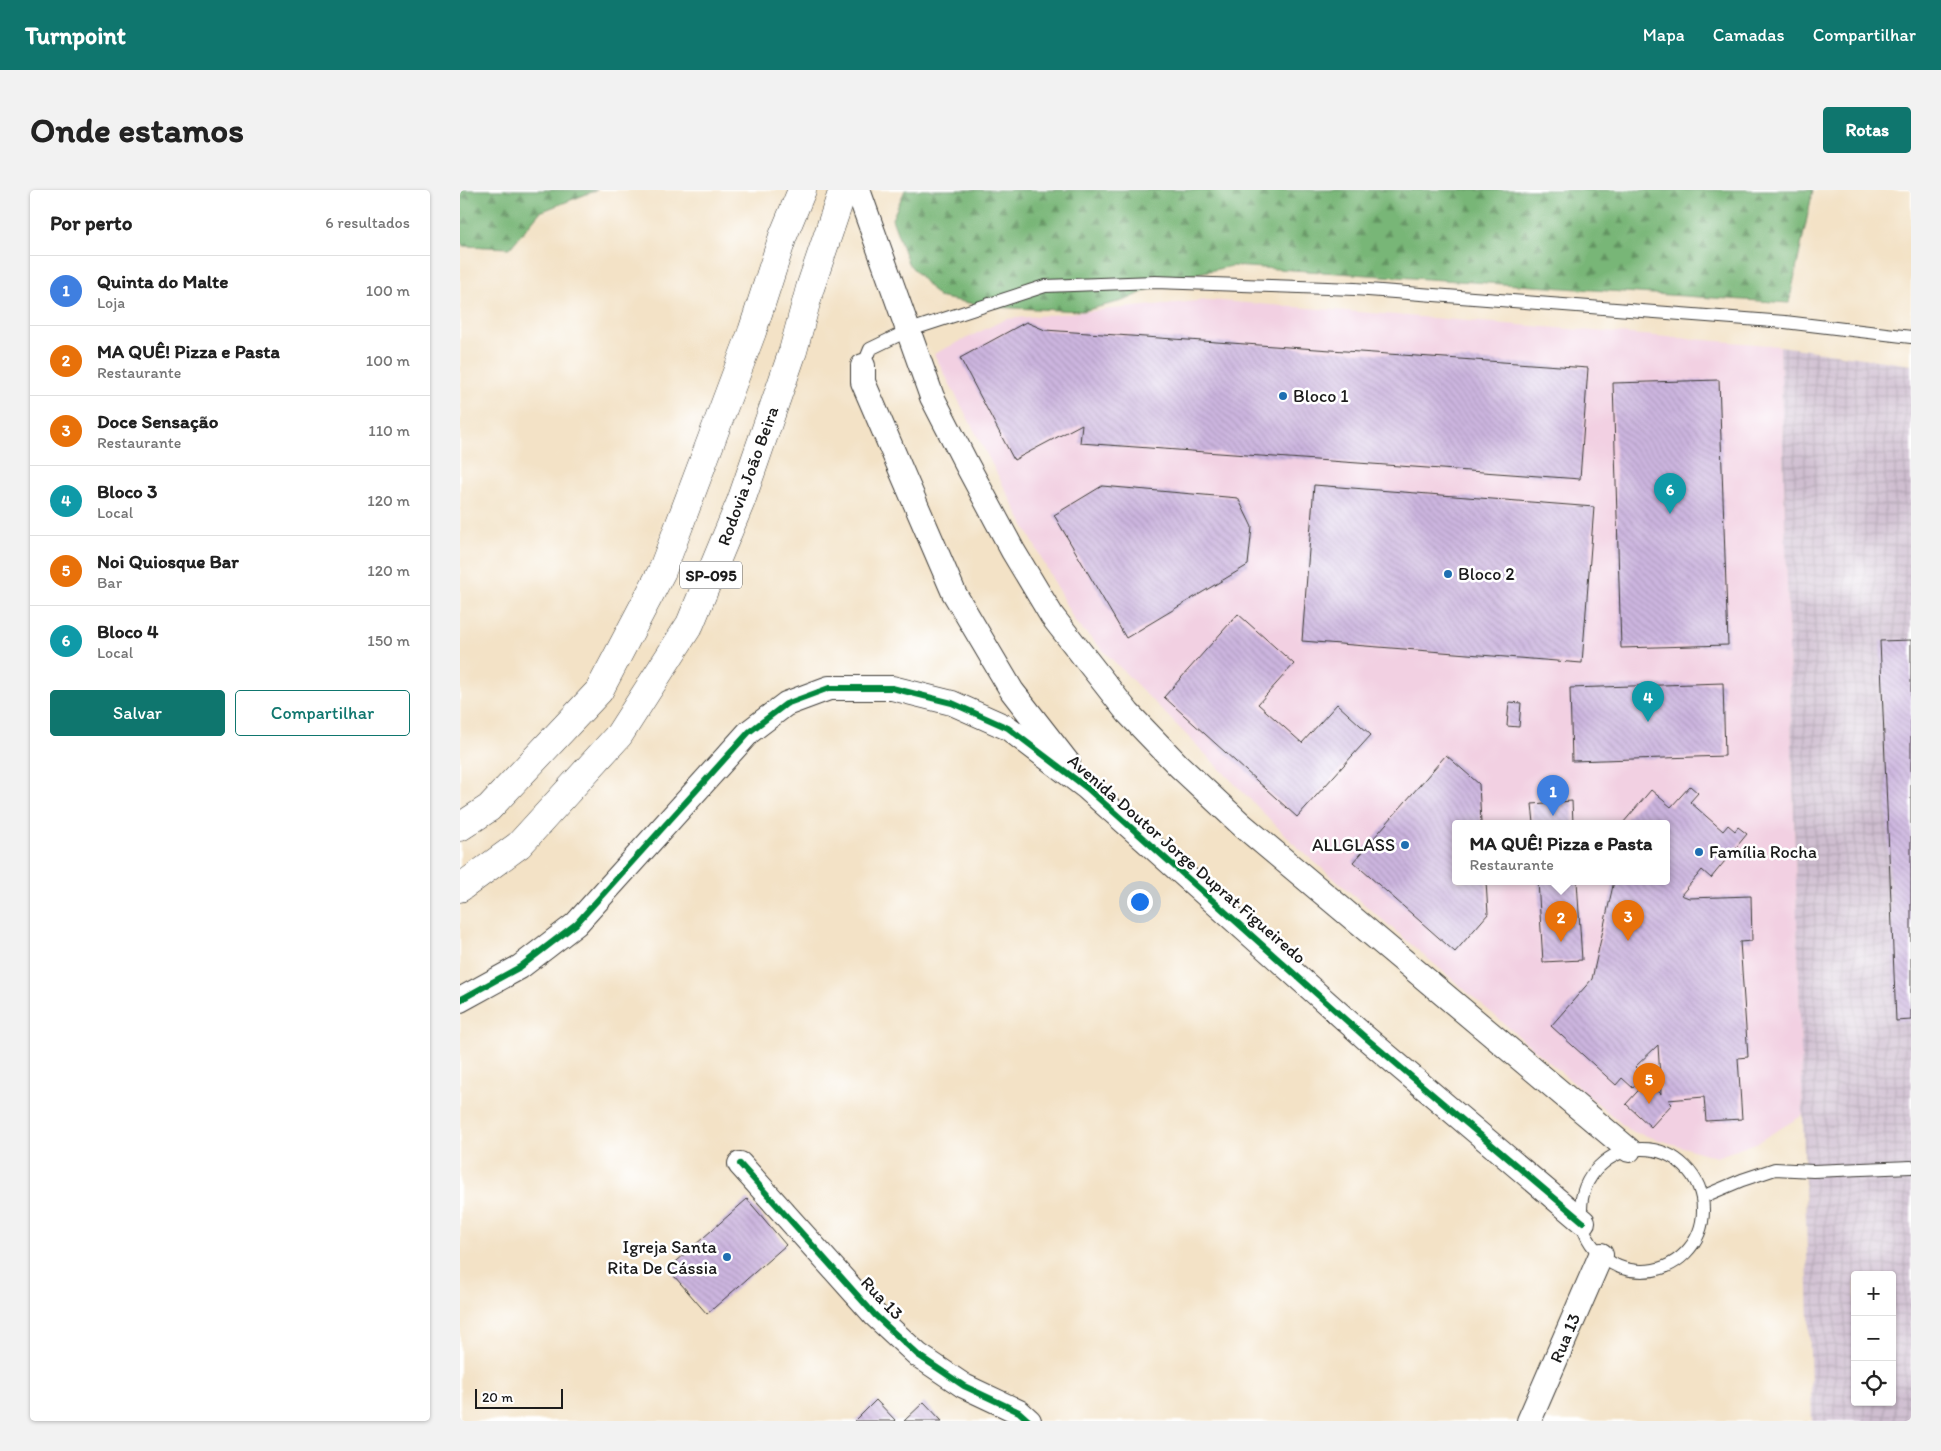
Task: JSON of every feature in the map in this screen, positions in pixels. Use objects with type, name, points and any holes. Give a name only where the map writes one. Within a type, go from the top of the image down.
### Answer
[{"type":"main road","name":"SP-095","points":[[460,827],[489,808],[599,691],[662,571],[748,341],[783,236],[802,190]]},
{"type":"main road","name":"Rodovia João Beira","points":[[460,888],[519,845],[619,735],[690,624],[741,501],[792,351],[813,278],[843,190]]},
{"type":"street","points":[[858,190],[932,397],[1013,551],[1052,616],[1128,713],[1179,766],[1242,825],[1630,1150]]},
{"type":"street","name":"Avenida Doutor Jorge Duprat Figueiredo","points":[[863,366],[863,382],[954,593],[1012,690],[1088,788]]},
{"type":"street","name":"Avenida Doutor Jorge Duprat Figueiredo","points":[[460,1000],[520,967],[576,924],[750,732],[786,704],[829,688],[892,688],[952,703],[1008,728],[1088,788],[1366,1038],[1582,1222]]},
{"type":"street","name":"Rua 13","points":[[740,1164],[874,1315],[918,1355],[964,1386],[1019,1412],[1029,1421]]},
{"type":"street","name":"Rua 13","points":[[1529,1421],[1601,1255]]},
{"type":"lane","points":[[863,366],[870,349],[907,331],[1045,286],[1155,282],[1355,290],[1785,322],[1911,337]]},
{"type":"lane","points":[[1649,1149],[1667,1154],[1683,1164],[1695,1179],[1702,1197],[1703,1216],[1698,1235],[1687,1251],[1673,1263],[1655,1270],[1636,1271],[1617,1266],[1601,1255],[1589,1240],[1582,1222],[1582,1204],[1586,1185],[1597,1168],[1612,1157],[1630,1150],[1649,1149]]},
{"type":"lane","points":[[1702,1197],[1742,1180],[1775,1169],[1813,1171],[1911,1167]]},
{"type":"shaded area","points":[[1208,300],[1780,346],[1803,1115],[1756,1143],[1716,1157],[1630,1131],[1297,847],[1075,622],[934,354],[1006,319]]},
{"type":"shaded area","points":[[1780,346],[1911,365],[1911,1421],[1812,1421]]},
{"type":"green space","points":[[460,190],[597,190],[540,212],[510,248],[463,246],[460,241]]},
{"type":"green space","points":[[905,190],[1813,190],[1789,303],[1232,266],[1171,279],[1126,300],[1083,311],[989,307],[938,297],[908,263],[892,219]]},
{"type":"building","name":"Bloco 1","points":[[1026,322],[1045,330],[1588,368],[1580,479],[1080,443],[1082,424],[1014,460],[960,358]]},
{"type":"building","points":[[1719,380],[1728,645],[1621,648],[1613,383]]},
{"type":"building","name":"Bloco 2","points":[[1314,485],[1594,507],[1582,663],[1302,641]]},
{"type":"building","points":[[1102,486],[1238,498],[1252,527],[1248,565],[1126,638],[1054,515]]},
{"type":"building","points":[[1238,614],[1294,664],[1258,704],[1302,743],[1337,704],[1371,735],[1297,817],[1164,697]]},
{"type":"building","points":[[1911,640],[1911,1020],[1896,1021],[1880,641]]},
{"type":"building","points":[[1723,683],[1725,756],[1572,761],[1570,688]]},
{"type":"building","points":[[1509,702],[1521,703],[1519,727],[1507,726]]},
{"type":"building","points":[[1446,755],[1479,784],[1481,820],[1452,820],[1452,885],[1486,885],[1488,914],[1455,952],[1353,862]]},
{"type":"building","points":[[1690,786],[1698,793],[1690,802],[1723,831],[1728,825],[1735,831],[1738,827],[1747,834],[1711,878],[1702,870],[1681,895],[1689,898],[1751,896],[1752,941],[1740,942],[1748,1057],[1738,1058],[1742,1119],[1706,1121],[1704,1097],[1668,1100],[1672,1104],[1651,1127],[1626,1104],[1647,1081],[1661,1094],[1658,1045],[1635,1067],[1644,1075],[1633,1088],[1622,1078],[1616,1085],[1551,1026],[1592,979],[1613,885],[1670,885],[1670,820],[1626,820],[1651,790],[1671,807]]},
{"type":"building","points":[[1572,801],[1573,820],[1534,820],[1532,804]]},
{"type":"building","points":[[1538,885],[1577,885],[1582,960],[1543,962]]},
{"type":"building","name":"Igreja Santa Rita De Cássia","points":[[747,1199],[786,1245],[707,1314],[668,1269]]},
{"type":"building","points":[[876,1400],[896,1421],[855,1421]]},
{"type":"building","points":[[924,1402],[942,1421],[904,1421]]},
{"type":"cycle path","points":[[460,1000],[520,967],[576,924],[749,732],[786,704],[829,688],[892,688],[952,703],[1008,728],[1087,788],[1366,1038],[1583,1222]]},
{"type":"cycle path","points":[[740,1164],[875,1315],[918,1355],[964,1386],[1019,1412],[1029,1421]]},
{"type":"place","name":"Bloco 1","points":[[1283,396]]},
{"type":"place","name":"Bloco 4","points":[[1670,514]]},
{"type":"place","name":"Bloco 2","points":[[1448,574]]},
{"type":"place","name":"Bloco 3","points":[[1648,722]]},
{"type":"place","name":"Quinta do Malte","points":[[1553,816]]},
{"type":"place","name":"ALLGLASS","points":[[1405,845]]},
{"type":"place","name":"Família Rocha","points":[[1699,852]]},
{"type":"place","name":"Doce Sensação","points":[[1628,941]]},
{"type":"place","name":"MA QUÊ! Pizza e Pasta","points":[[1561,942]]},
{"type":"place","name":"Noi Quiosque Bar","points":[[1649,1104]]},
{"type":"place","name":"Igreja Santa Rita De Cássia","points":[[727,1257]]}]
